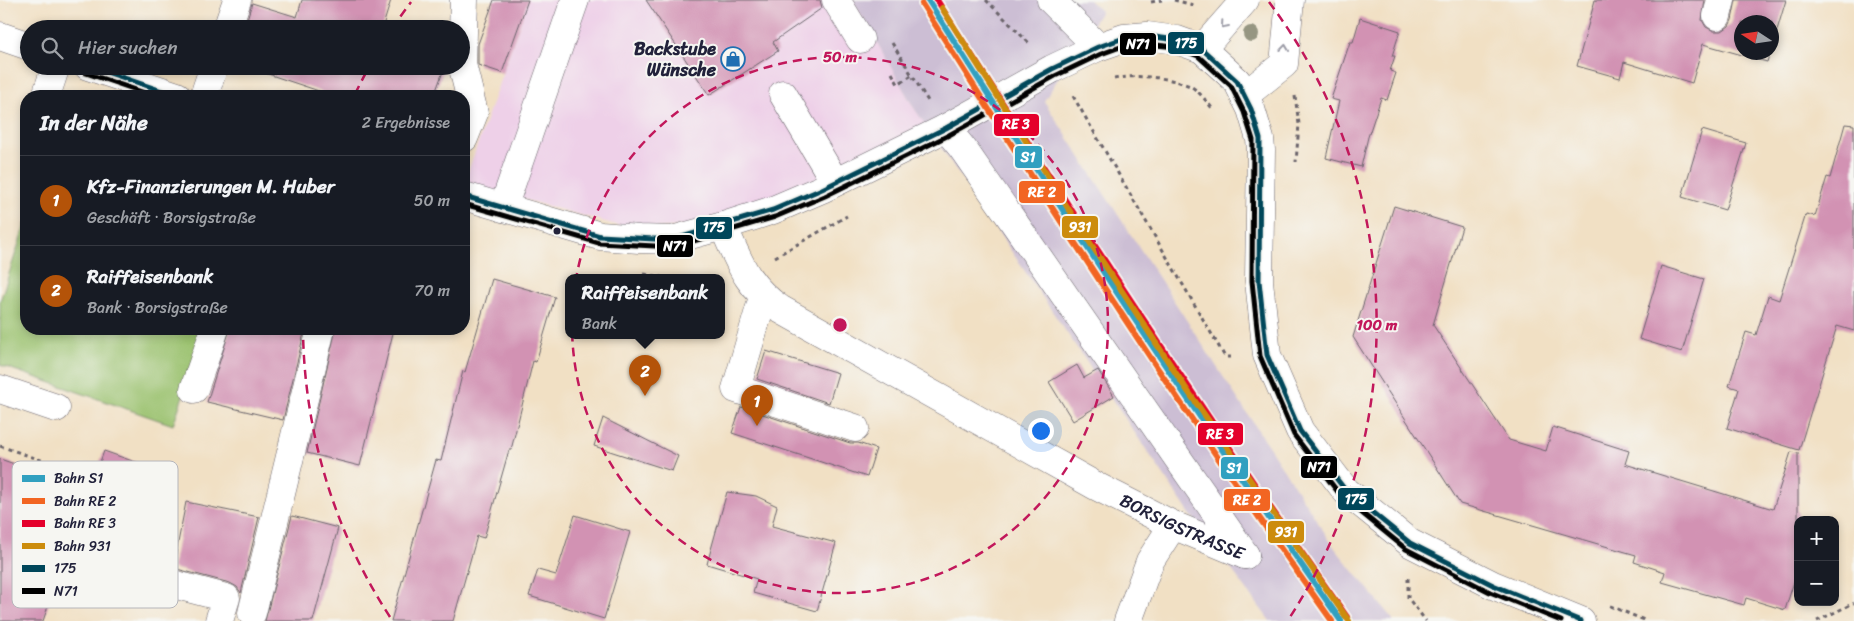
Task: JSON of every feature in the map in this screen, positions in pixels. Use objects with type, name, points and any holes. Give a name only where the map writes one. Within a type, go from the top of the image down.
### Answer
[{"type":"main road","points":[[230,20],[237,0]]},
{"type":"main road","points":[[463,20],[464,0]]},
{"type":"main road","points":[[502,208],[576,0]]},
{"type":"main road","points":[[836,0],[860,39]]},
{"type":"main road","points":[[1050,0],[1098,47]]},
{"type":"main road","points":[[1202,49],[1245,0]]},
{"type":"main road","points":[[1244,96],[1284,64],[1290,0]]},
{"type":"main road","points":[[0,36],[20,43]]},
{"type":"main road","points":[[470,198],[600,236],[639,240],[672,240],[773,210],[836,182],[946,128],[1052,69],[1098,47],[1124,38],[1147,36],[1177,40],[1202,49],[1237,82],[1251,109],[1260,139],[1259,281],[1267,355],[1300,431],[1346,491],[1410,543],[1494,585],[1582,621]]},
{"type":"main road","points":[[48,90],[53,75]]},
{"type":"main road","points":[[115,75],[159,90]]},
{"type":"main road","points":[[206,90],[211,75]]},
{"type":"main road","points":[[465,75],[468,90]]},
{"type":"main road","points":[[784,94],[836,182]]},
{"type":"main road","points":[[470,97],[474,113],[470,123]]},
{"type":"main road","name":"BORSIGSTRASSE","points":[[723,226],[747,278],[763,297],[780,308],[1096,486],[1173,525],[1245,555],[963,149],[946,128]]},
{"type":"main road","points":[[763,297],[736,388],[855,428]]},
{"type":"main road","points":[[194,389],[213,335]]},
{"type":"main road","points":[[252,614],[320,335]]},
{"type":"main road","points":[[0,389],[56,408]]},
{"type":"main road","points":[[1128,621],[1150,561],[1173,525]]},
{"type":"main road","points":[[178,585],[226,598],[219,621]]},
{"type":"path","points":[[986,0],[1024,36]]},
{"type":"path","points":[[891,42],[925,95]]},
{"type":"path","points":[[1284,64],[1296,98],[1299,124],[1295,171]]},
{"type":"path","points":[[1052,69],[1073,96],[1225,357],[1267,355]]},
{"type":"path","points":[[892,73],[898,84],[912,75]]},
{"type":"path","points":[[1299,124],[1304,127]]},
{"type":"path","points":[[0,446],[44,461]]},
{"type":"path","points":[[1407,571],[1408,598],[1426,621]]},
{"type":"path","points":[[1601,602],[1647,621]]},
{"type":"path","points":[[1817,621],[1854,603]]},
{"type":"shaded area","points":[[528,0],[853,0],[914,108],[935,138],[761,222],[631,229],[470,185],[470,166]]},
{"type":"shaded area","points":[[853,0],[1089,0],[1101,11],[1044,101],[1334,547],[1394,621],[1270,621],[1190,514],[914,108]]},
{"type":"green space","points":[[20,240],[20,335],[204,335],[173,425],[0,365],[0,301]]},
{"type":"building","points":[[302,0],[391,0],[385,20],[247,20],[252,3],[297,17]]},
{"type":"building","points":[[494,0],[528,0],[502,73],[478,65],[478,44]]},
{"type":"building","points":[[646,0],[820,0],[822,8],[773,42],[778,51],[709,95]]},
{"type":"building","points":[[1595,0],[1705,0],[1702,20],[1706,27],[1714,31],[1722,31],[1729,26],[1732,20],[1736,0],[1786,0],[1779,24],[1779,15],[1734,15],[1734,53],[1703,44],[1692,83],[1624,62],[1620,78],[1577,66]]},
{"type":"building","points":[[1360,18],[1400,31],[1392,56],[1395,56],[1390,71],[1396,73],[1387,100],[1381,98],[1368,137],[1361,167],[1326,158],[1339,101],[1331,99]]},
{"type":"building","points":[[271,75],[442,75],[436,90],[316,90]]},
{"type":"building","points":[[1845,124],[1854,125],[1854,331],[1837,326],[1799,450],[1727,428],[1739,389],[1729,386],[1746,332],[1756,335],[1768,296],[1779,300],[1806,214],[1815,216],[1827,177],[1830,178]]},
{"type":"building","points":[[1702,130],[1746,143],[1725,210],[1682,197]]},
{"type":"building","points":[[1394,206],[1462,227],[1433,325],[1509,440],[1546,451],[1553,427],[1629,451],[1625,464],[1773,509],[1791,452],[1798,453],[1798,516],[1794,516],[1794,582],[1785,610],[1746,598],[1744,605],[1662,582],[1665,572],[1634,562],[1636,555],[1460,504],[1353,337]]},
{"type":"building","points":[[1661,266],[1704,279],[1682,352],[1639,339]]},
{"type":"building","points":[[492,279],[555,297],[536,362],[533,361],[511,450],[509,450],[484,538],[477,536],[453,621],[391,621],[436,460],[441,461],[463,371],[465,372]]},
{"type":"building","points":[[228,335],[304,335],[283,420],[207,402]]},
{"type":"building","points":[[335,335],[393,335],[360,466],[307,453]]},
{"type":"building","points":[[766,351],[838,373],[829,403],[757,379]]},
{"type":"building","points":[[1077,365],[1084,378],[1098,370],[1114,396],[1073,421],[1049,382]]},
{"type":"building","points":[[741,407],[850,443],[858,443],[876,449],[867,477],[732,433]]},
{"type":"building","points":[[603,418],[678,456],[672,471],[594,446]]},
{"type":"building","points":[[104,451],[132,461],[100,461]]},
{"type":"building","points":[[0,459],[12,463],[12,608],[47,608],[43,621],[0,621]]},
{"type":"building","points":[[727,492],[756,496],[777,506],[772,526],[836,543],[817,611],[753,593],[757,579],[707,564]]},
{"type":"building","points":[[186,502],[259,517],[241,593],[237,587],[230,583],[178,569],[178,543]]},
{"type":"building","points":[[575,515],[630,532],[604,619],[529,596],[538,570],[556,575]]},
{"type":"building","points":[[292,516],[338,528],[313,621],[265,621]]},
{"type":"rail line","name":"S1","points":[[928,0],[1130,313],[1234,468],[1341,621]]},
{"type":"rail line","name":"931","points":[[942,8],[1085,235],[1185,387],[1349,621]]},
{"type":"transit line","points":[[937,0],[1138,311],[1241,465],[1347,617]]},
{"type":"transit line","points":[[922,4],[1122,316],[1332,621]]},
{"type":"transit line","name":"175","points":[[470,198],[600,236],[672,240],[773,210],[822,189],[946,128],[1052,69],[1098,47],[1124,38],[1147,36],[1177,40],[1202,49],[1237,81],[1251,109],[1260,139],[1259,281],[1267,355],[1300,431],[1346,491],[1410,543],[1493,585],[1581,621]]},
{"type":"transit line","name":"N71","points":[[470,206],[599,243],[673,247],[775,217],[825,196],[949,135],[1055,76],[1101,54],[1126,45],[1147,44],[1175,47],[1198,56],[1231,86],[1244,112],[1253,140],[1252,281],[1260,356],[1294,435],[1341,496],[1406,549],[1490,592],[1561,621]]},
{"type":"transit line","name":"N71","points":[[92,75],[136,90]]},
{"type":"transit line","name":"175","points":[[115,75],[159,90]]},
{"type":"place","name":"Backstube Wünsche","points":[[733,59]]},
{"type":"place","name":"Raiffeisenbank","points":[[645,396]]},
{"type":"place","name":"Kfz-Finanzierungen M. Huber","points":[[757,426]]}]
